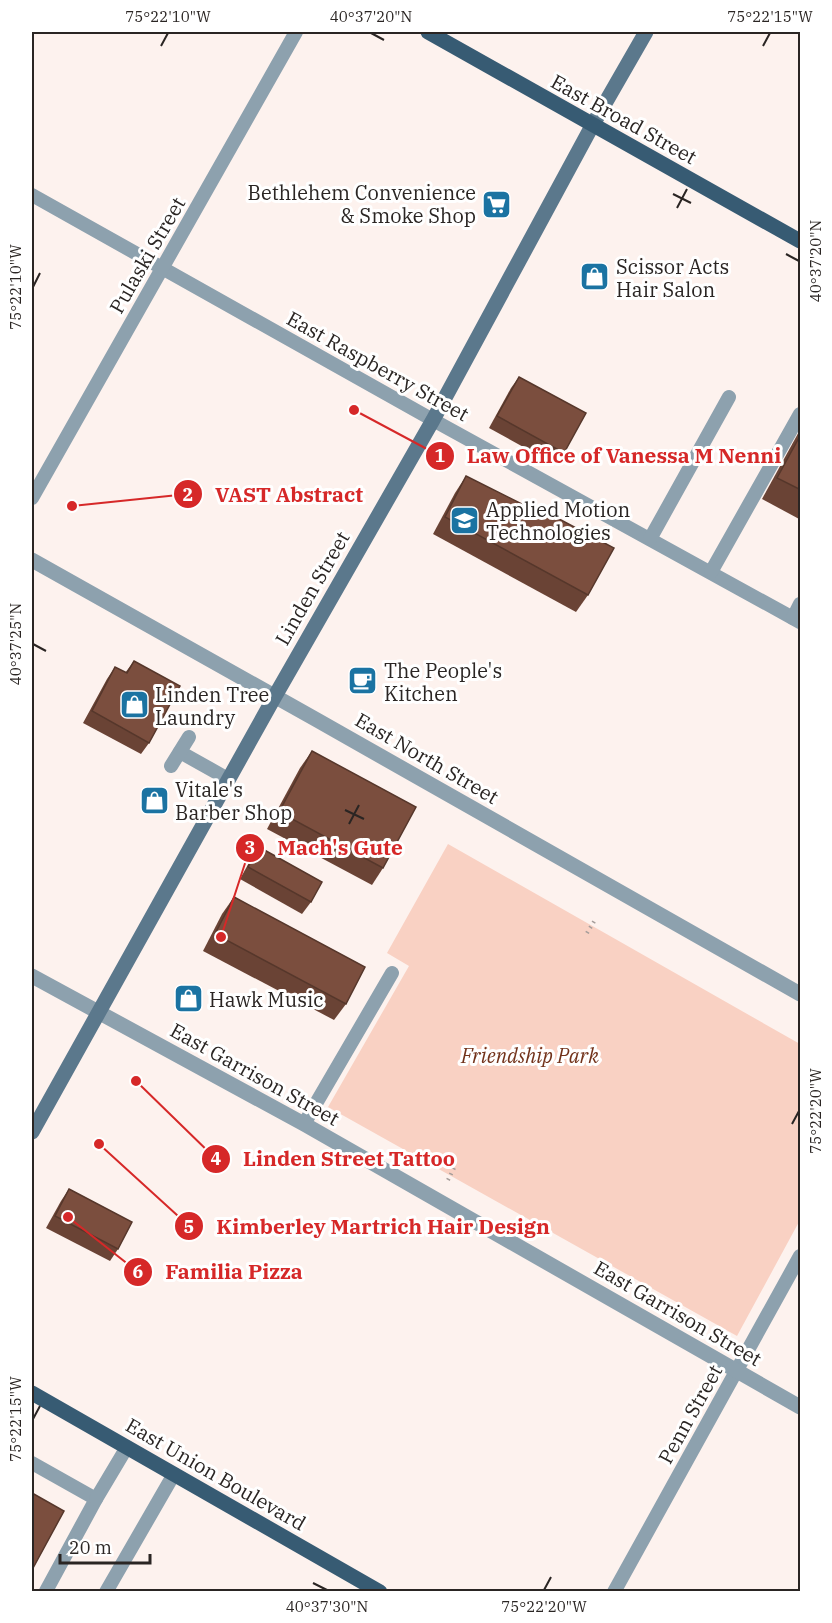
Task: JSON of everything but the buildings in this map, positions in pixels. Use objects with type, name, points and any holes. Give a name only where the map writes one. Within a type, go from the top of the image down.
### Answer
[{"type":"main road","name":"East Broad Street","points":[[428,32],[801,242]]},
{"type":"main road","name":"Linden Street","points":[[32,1132],[228,779],[433,420],[592,126],[646,32]]},
{"type":"main road","name":"East Union Boulevard","points":[[32,1393],[380,1592]]},
{"type":"street","name":"East North Street","points":[[32,560],[801,994]]},
{"type":"street","name":"East Garrison Street","points":[[32,976],[303,1124],[801,1407]]},
{"type":"lane","name":"Pulaski Street","points":[[32,498],[296,32]]},
{"type":"lane","name":"East Raspberry Street","points":[[32,195],[433,420],[797,620]]},
{"type":"lane","points":[[650,538],[729,397]]},
{"type":"lane","points":[[711,572],[801,414]]},
{"type":"lane","points":[[797,620],[801,604]]},
{"type":"lane","points":[[171,766],[189,737]]},
{"type":"lane","points":[[180,752],[228,779]]},
{"type":"lane","points":[[303,1124],[392,973]]},
{"type":"lane","name":"Penn Street","points":[[614,1592],[801,1256]]},
{"type":"lane","points":[[46,1591],[127,1447]]},
{"type":"lane","points":[[32,1464],[96,1499]]},
{"type":"lane","points":[[106,1592],[174,1474]]},
{"type":"path","points":[[587,933],[595,920]]},
{"type":"path","points":[[448,1180],[456,1164]]},
{"type":"green space","name":"Friendship Park","points":[[448,844],[800,1044],[800,1220],[737,1336],[328,1107],[409,966],[387,953]]},
{"type":"place","name":"Bethlehem Convenience & Smoke Shop","points":[[497,204]]},
{"type":"place","name":"Scissor Acts Hair Salon","points":[[595,277]]},
{"type":"place","name":"Law Office of Vanessa M Nenni","points":[[354,410]]},
{"type":"place","name":"VAST Abstract","points":[[72,506]]},
{"type":"place","name":"Applied Motion Technologies","points":[[465,521]]},
{"type":"place","name":"The People's Kitchen","points":[[363,681]]},
{"type":"place","name":"Linden Tree Laundry","points":[[134,705]]},
{"type":"place","name":"Vitale's Barber Shop","points":[[154,800]]},
{"type":"place","name":"Mach's Gute","points":[[221,937]]},
{"type":"place","name":"Hawk Music","points":[[188,999]]},
{"type":"place","name":"Linden Street Tattoo","points":[[136,1081]]},
{"type":"place","name":"Kimberley Martrich Hair Design","points":[[99,1144]]},
{"type":"place","name":"Familia Pizza","points":[[68,1217]]}]
